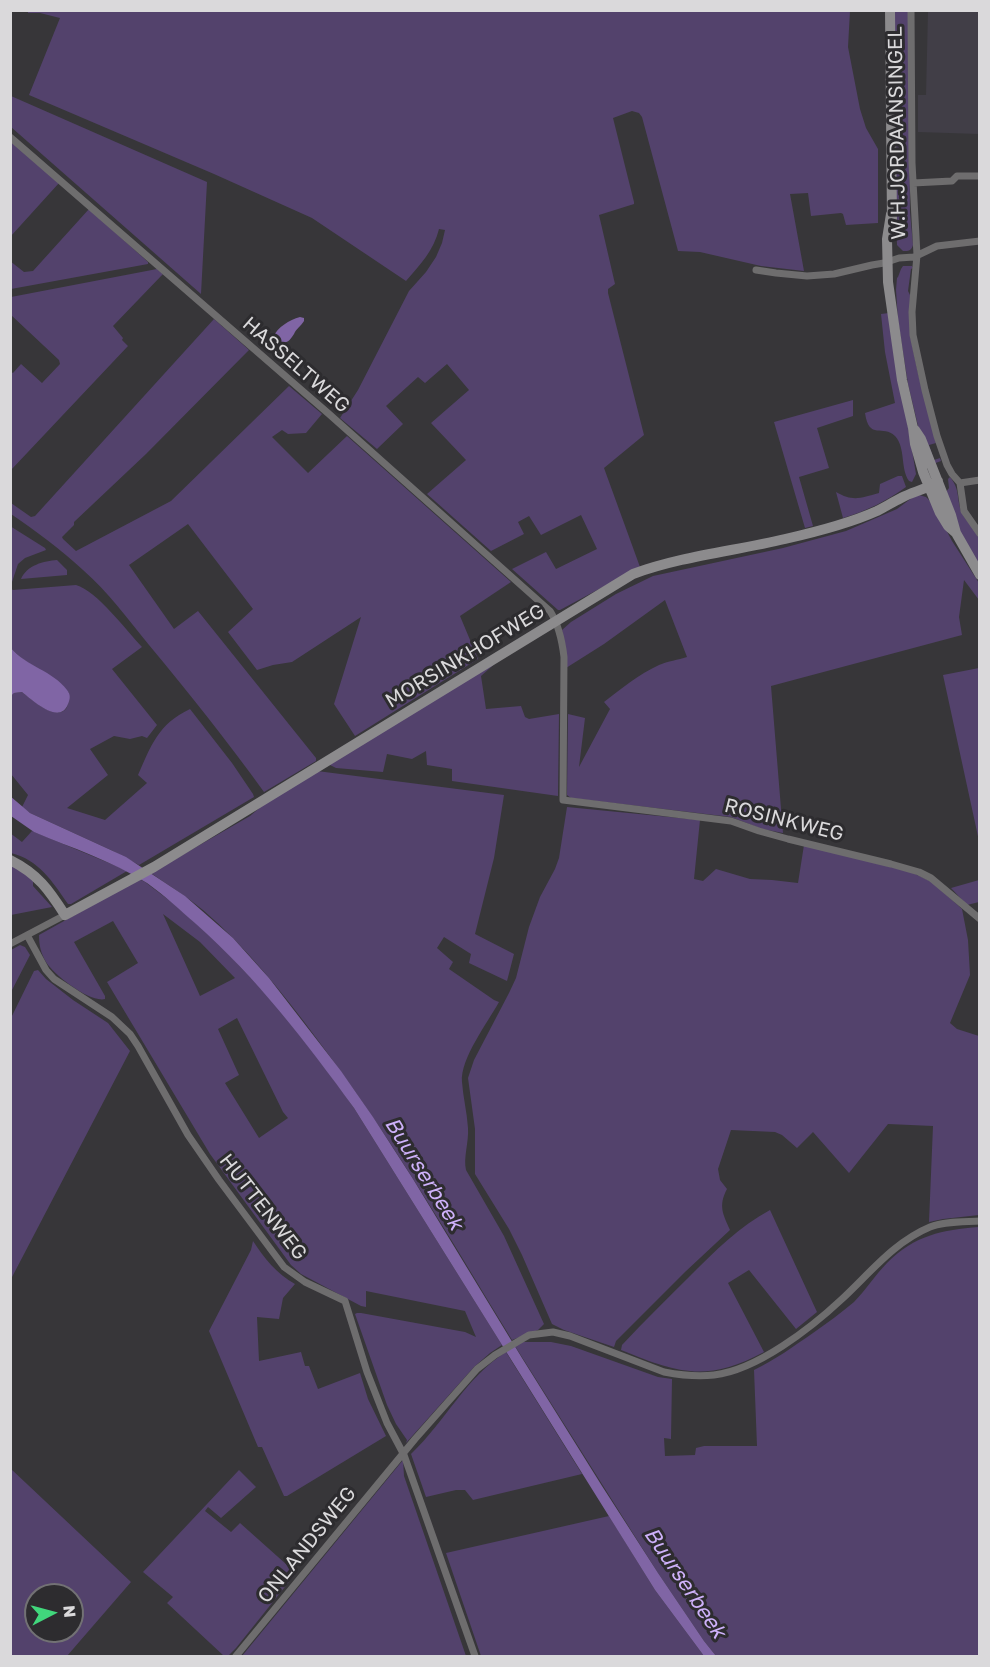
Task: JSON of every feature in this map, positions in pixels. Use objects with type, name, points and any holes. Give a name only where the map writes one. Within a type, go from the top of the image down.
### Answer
[{"type":"street","points":[[890,10],[891,214],[894,238],[891,261],[892,308],[902,380],[913,428],[921,439],[931,483],[951,515],[956,533],[980,576]]},
{"type":"street","name":"W.H.JORDAANSINGEL","points":[[911,10],[913,183],[917,255],[912,312],[913,335],[937,436],[952,474],[960,483]]},
{"type":"street","name":"HASSELTWEG","points":[[10,136],[329,414],[550,611],[557,621]]},
{"type":"street","points":[[913,183],[952,181],[957,176],[980,176]]},
{"type":"street","points":[[756,270],[820,276],[917,255],[937,246],[980,241]]},
{"type":"street","points":[[980,480],[960,483],[964,511],[980,534]]},
{"type":"street","name":"MORSINKHOFWEG","points":[[65,915],[151,869],[633,574],[649,568],[835,526],[877,511],[911,493],[916,486],[931,483]]},
{"type":"street","name":"ROSINKWEG","points":[[557,621],[564,657],[563,800],[731,821],[788,839],[891,864],[932,878],[980,919]]},
{"type":"street","points":[[10,860],[41,880],[65,915],[10,944]]},
{"type":"street","name":"HUTTENWEG","points":[[27,935],[46,970],[54,979],[112,1017],[130,1034],[188,1135],[284,1267],[305,1282],[345,1301],[377,1398],[404,1455],[475,1656]]},
{"type":"street","name":"ONLANDSWEG","points":[[236,1656],[381,1479],[477,1369],[495,1355],[529,1335],[553,1332],[570,1336],[664,1372],[678,1375],[723,1373],[759,1360],[820,1319],[891,1251],[912,1237],[931,1227],[953,1222],[980,1221]]},
{"type":"shaded area","points":[[28,10],[850,11],[848,47],[860,109],[866,128],[878,149],[878,223],[846,225],[841,213],[811,216],[808,193],[790,194],[804,271],[761,266],[700,252],[678,251],[642,117],[639,113],[632,111],[613,118],[634,204],[599,215],[615,284],[608,289],[608,293],[644,435],[604,468],[640,567],[558,610],[512,569],[546,552],[556,569],[597,549],[581,515],[541,535],[529,516],[518,522],[524,534],[491,551],[427,494],[466,460],[431,423],[469,390],[447,364],[425,383],[418,377],[386,406],[403,424],[377,449],[340,418],[358,390],[409,291],[436,257],[445,230],[439,229],[430,250],[406,281],[312,218],[29,95],[60,18],[40,13],[28,13]]},
{"type":"shaded area","points":[[895,11],[908,11],[910,212],[913,245],[908,251],[903,251],[897,245]]},
{"type":"shaded area","points":[[928,11],[979,11],[979,134],[918,132],[918,95],[926,95]]},
{"type":"shaded area","points":[[11,96],[207,182],[201,294],[11,127]]},
{"type":"shaded area","points":[[10,141],[59,183],[11,236],[10,236]]},
{"type":"shaded area","points":[[89,209],[148,264],[11,289],[10,261],[24,272],[33,271]]},
{"type":"shaded area","points":[[903,266],[913,268],[908,291],[910,295],[910,335],[936,443],[929,445],[934,460],[940,458],[941,461],[933,464],[919,430],[908,384],[898,320],[897,278]]},
{"type":"shaded area","points":[[157,269],[163,274],[113,326],[128,346],[11,470],[10,371],[13,373],[21,364],[42,383],[60,364],[59,360],[11,315],[11,297]]},
{"type":"shaded area","points":[[889,313],[916,474],[912,482],[906,476],[901,446],[895,436],[870,427],[865,413],[895,403],[885,352],[881,314]]},
{"type":"shaded area","points":[[300,317],[304,318],[304,321],[290,339],[285,343],[276,343],[273,337],[278,330],[288,322]]},
{"type":"shaded area","points":[[214,319],[249,350],[146,454],[74,522],[74,525],[62,537],[76,551],[171,501],[289,386],[322,414],[306,433],[288,434],[282,430],[272,437],[308,473],[347,436],[511,582],[460,616],[478,659],[355,736],[334,704],[361,617],[292,662],[257,670],[228,632],[253,609],[188,524],[129,565],[174,629],[198,611],[316,758],[316,761],[264,792],[208,718],[92,578],[66,555],[11,514],[11,503],[31,517],[35,516]]},
{"type":"shaded area","points":[[853,400],[853,416],[817,428],[829,468],[799,477],[813,526],[805,528],[774,422]]},
{"type":"shaded area","points":[[902,476],[906,487],[876,505],[843,518],[836,492],[852,498],[879,493],[880,484]]},
{"type":"shaded area","points":[[950,477],[956,487],[962,513],[979,540],[979,566],[964,543],[946,492],[949,488],[948,479]]},
{"type":"shaded area","points":[[919,495],[926,497],[932,503],[952,541],[979,583],[979,600],[964,580],[959,617],[962,635],[771,686],[783,833],[762,829],[731,817],[571,798],[567,795],[568,714],[585,718],[579,767],[610,709],[604,702],[652,669],[687,657],[665,600],[566,668],[562,630],[571,622],[616,594],[653,576],[783,548],[846,531],[897,509]]},
{"type":"shaded area","points":[[10,526],[46,550],[25,558],[18,564],[12,582],[10,580]]},
{"type":"shaded area","points":[[57,560],[67,570],[67,575],[21,579],[32,567]]},
{"type":"shaded area","points":[[76,585],[102,603],[142,647],[112,669],[157,725],[147,738],[142,736],[130,739],[114,736],[90,749],[108,775],[67,808],[105,820],[147,783],[138,775],[152,745],[170,722],[190,709],[232,763],[254,797],[139,865],[30,813],[22,807],[28,795],[11,774],[11,696],[22,692],[37,704],[57,713],[67,707],[69,693],[55,680],[17,655],[11,648],[10,588],[13,590]]},
{"type":"shaded area","points":[[11,648],[61,683],[67,690],[70,699],[64,710],[59,713],[46,709],[22,692],[11,696]]},
{"type":"shaded area","points":[[499,660],[481,676],[486,709],[521,706],[525,717],[529,719],[559,714],[558,796],[452,781],[452,769],[427,765],[426,751],[412,759],[387,754],[383,772],[336,768],[328,764]]},
{"type":"shaded area","points":[[980,668],[979,841],[943,675]]},
{"type":"shaded area","points":[[317,771],[504,795],[494,858],[475,934],[514,954],[507,981],[469,963],[471,954],[444,937],[437,948],[453,962],[449,969],[499,1002],[465,1063],[462,1082],[468,1139],[465,1160],[466,1170],[504,1236],[544,1324],[538,1330],[512,1340],[394,1149],[344,1075],[291,1005],[249,955],[219,924],[197,905],[151,873],[250,816],[263,805]]},
{"type":"shaded area","points":[[10,796],[30,813],[126,857],[185,896],[233,938],[269,978],[341,1071],[373,1117],[602,1486],[658,1573],[716,1656],[704,1656],[655,1590],[354,1108],[280,1011],[240,966],[160,892],[120,868],[34,832],[11,816]]},
{"type":"shaded area","points":[[567,807],[700,820],[694,879],[703,881],[716,869],[750,879],[798,883],[804,845],[911,872],[932,882],[962,909],[968,940],[970,975],[950,1023],[957,1029],[979,1036],[979,1215],[929,1222],[933,1126],[888,1124],[849,1173],[813,1132],[797,1148],[775,1132],[731,1130],[718,1169],[720,1180],[727,1189],[722,1205],[730,1230],[616,1341],[614,1347],[552,1324],[509,1229],[475,1174],[475,1129],[468,1078],[474,1060],[516,978],[529,927],[540,897],[559,858]]},
{"type":"shaded area","points":[[32,831],[127,871],[68,904],[44,872],[21,856],[11,853],[10,833],[22,842]]},
{"type":"shaded area","points":[[10,864],[33,879],[33,886],[52,907],[11,915]]},
{"type":"shaded area","points":[[139,879],[174,904],[218,943],[278,1007],[323,1065],[354,1108],[502,1345],[474,1367],[406,1443],[407,1440],[387,1405],[355,1314],[361,1313],[465,1332],[476,1337],[465,1311],[366,1291],[366,1307],[361,1306],[301,1274],[291,1265],[210,1154],[107,982],[138,963],[113,921],[74,942],[105,999],[91,997],[56,974],[43,956],[39,935]],"holes":[[[163,914],[200,942],[235,978],[200,996]],[[237,1018],[288,1118],[259,1138],[225,1083],[239,1075],[218,1029]]]},
{"type":"shaded area","points":[[979,880],[979,902],[967,905],[951,888]]},
{"type":"shaded area","points":[[20,945],[25,947],[30,955],[11,992],[11,950]]},
{"type":"shaded area","points":[[38,970],[73,1000],[108,1023],[130,1051],[11,1279],[11,1018],[34,971]]},
{"type":"shaded area","points":[[770,1210],[817,1312],[796,1329],[749,1270],[728,1283],[764,1352],[725,1368],[692,1371],[659,1364],[621,1350],[622,1345],[639,1327],[719,1248],[738,1231]]},
{"type":"shaded area","points":[[979,1227],[979,1656],[716,1656],[658,1573],[515,1346],[522,1342],[551,1342],[571,1346],[658,1377],[672,1379],[671,1439],[664,1438],[665,1456],[695,1455],[696,1448],[704,1446],[757,1446],[754,1370],[792,1348],[849,1306],[878,1272],[908,1246],[941,1232]]},
{"type":"shaded area","points":[[253,1241],[271,1265],[295,1284],[283,1298],[279,1319],[257,1317],[259,1361],[301,1352],[305,1366],[309,1366],[318,1389],[360,1373],[368,1399],[386,1436],[287,1496],[284,1496],[262,1447],[258,1447],[209,1331],[251,1250]]},
{"type":"shaded area","points":[[506,1352],[582,1474],[473,1500],[465,1490],[426,1497],[411,1454],[479,1374]]},
{"type":"shaded area","points":[[403,1460],[404,1476],[466,1656],[242,1656]]},
{"type":"shaded area","points":[[10,1468],[131,1582],[84,1636],[84,1583],[24,1583],[24,1643],[78,1643],[67,1656],[11,1656]]},
{"type":"shaded area","points":[[239,1470],[256,1487],[221,1518],[208,1507],[205,1511],[231,1532],[240,1523],[296,1573],[236,1648],[228,1656],[224,1656],[167,1603],[173,1597],[143,1572]]},
{"type":"shaded area","points":[[609,1516],[655,1590],[704,1656],[481,1656],[446,1553]]},
{"type":"water label","name":"Buurserbeek","points":[[424,1174]]},
{"type":"water label","name":"Buurserbeek","points":[[685,1583]]}]
